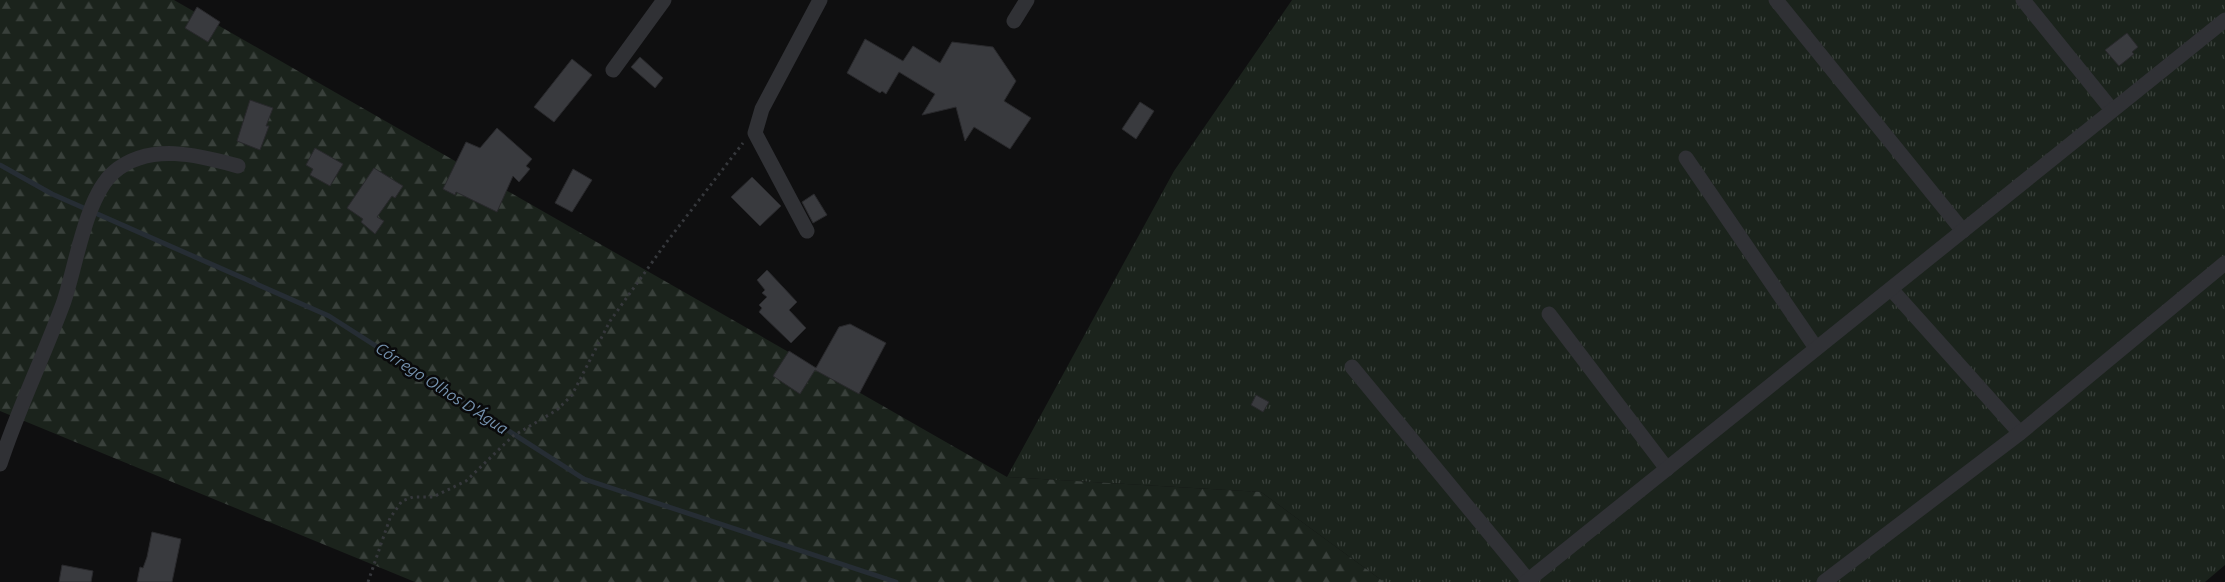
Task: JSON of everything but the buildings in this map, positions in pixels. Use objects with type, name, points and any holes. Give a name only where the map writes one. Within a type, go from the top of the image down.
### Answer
[{"type":"street","points":[[613,70],[664,0]]},
{"type":"street","points":[[808,231],[760,146],[755,133],[762,109],[820,0]]},
{"type":"street","points":[[1014,22],[1027,0]]},
{"type":"street","points":[[1776,0],[1963,231]]},
{"type":"street","points":[[2023,0],[2112,110]]},
{"type":"street","points":[[1352,367],[1527,581],[2225,20]]},
{"type":"street","points":[[0,464],[63,304],[95,197],[106,181],[115,171],[133,161],[155,154],[169,153],[210,158],[238,166]]},
{"type":"street","points":[[1686,158],[1816,348]]},
{"type":"street","points":[[1824,582],[2020,434],[2225,263]]},
{"type":"street","points":[[1890,289],[2020,434]]},
{"type":"street","points":[[1548,314],[1667,468]]},
{"type":"path","points":[[368,582],[390,518],[402,501],[413,497],[433,498],[466,481],[513,436],[557,410],[572,395],[610,321],[632,289],[756,126]]},
{"type":"green space","points":[[0,0],[174,0],[1007,477],[1261,492],[1384,582],[415,582],[0,411]]},
{"type":"green space","points":[[1292,0],[2225,0],[2225,565],[2205,582],[1384,582],[1261,492],[1007,477],[1174,171]]},
{"type":"waterway","name":"Córrego Olhos D'Água","points":[[0,165],[52,194],[329,316],[584,479],[896,582]]}]
